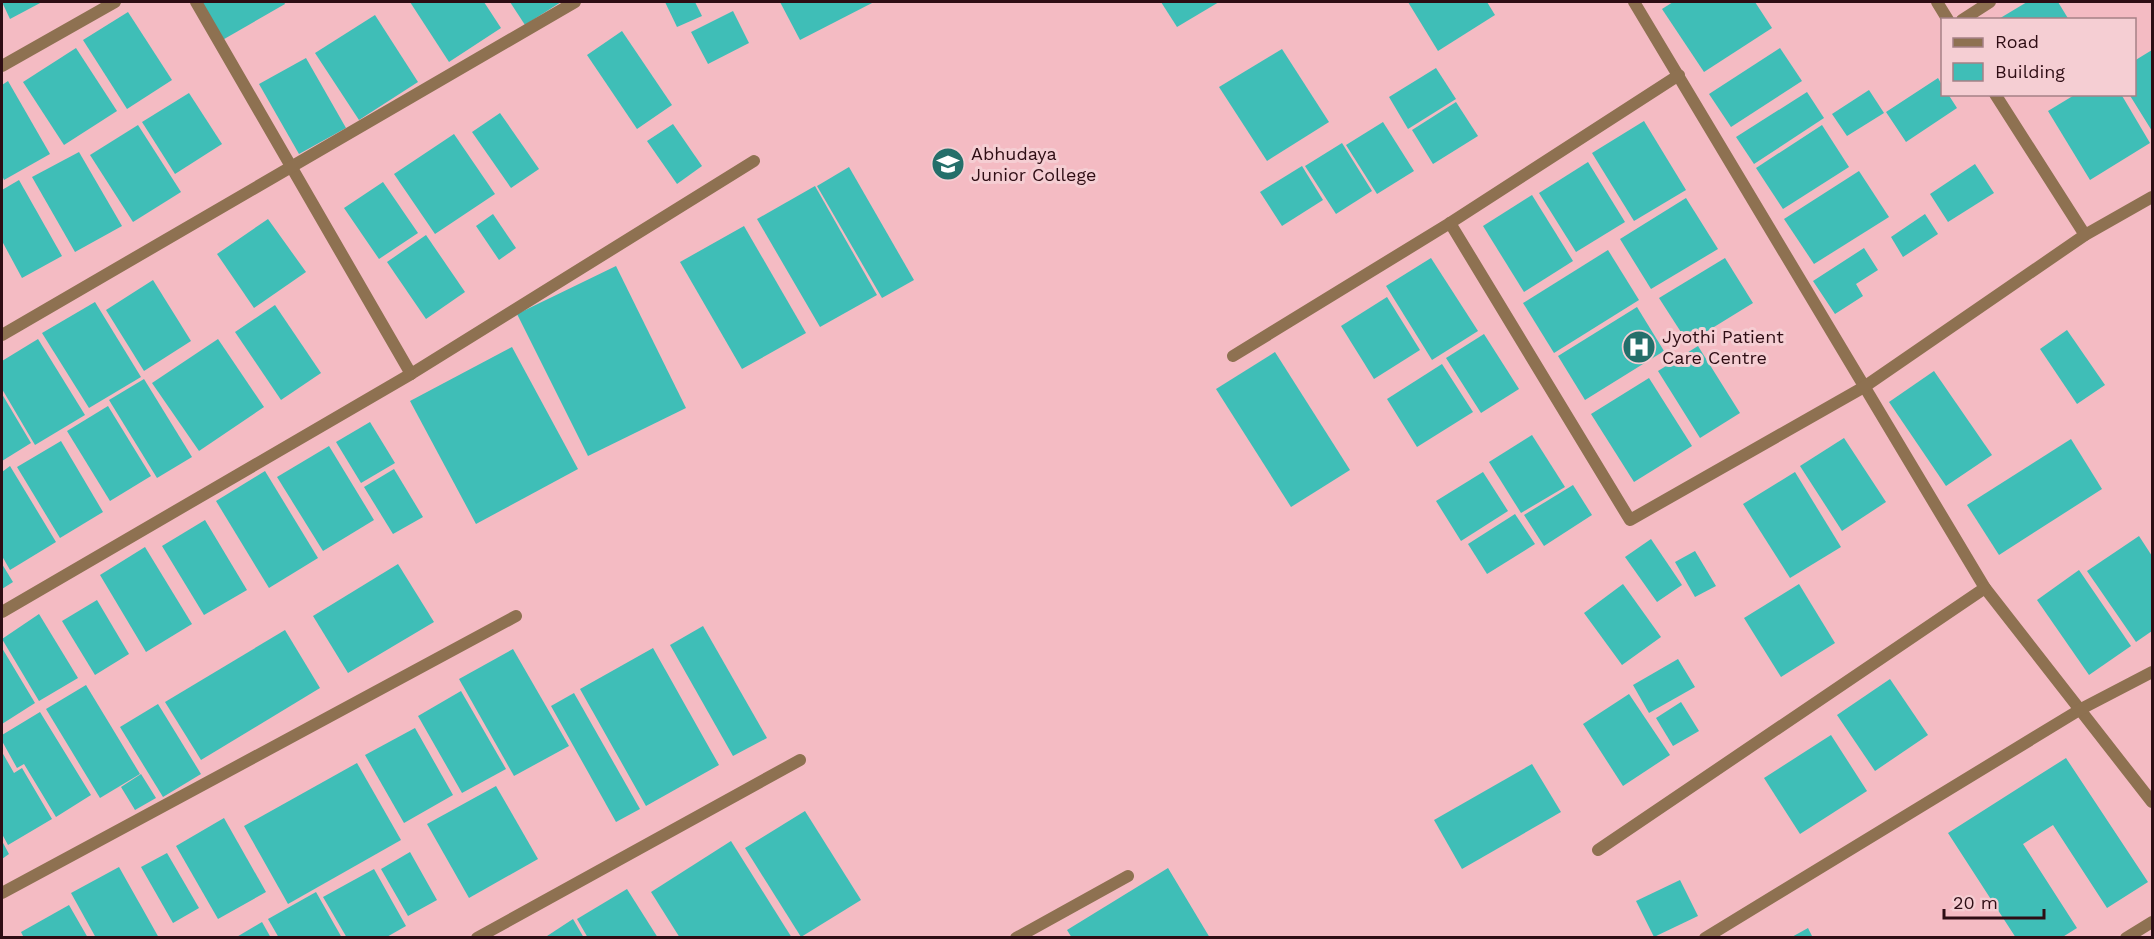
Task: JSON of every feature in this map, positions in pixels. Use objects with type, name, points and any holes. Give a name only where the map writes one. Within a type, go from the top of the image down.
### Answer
[{"type":"street","points":[[2,66],[115,2]]},
{"type":"street","points":[[196,2],[411,374]]},
{"type":"street","points":[[2,335],[575,2]]},
{"type":"street","points":[[1634,2],[1985,588],[2152,802]]},
{"type":"street","points":[[1937,2],[1947,18]]},
{"type":"street","points":[[1965,18],[1990,2]]},
{"type":"street","points":[[1233,356],[1450,223],[1679,75]]},
{"type":"street","points":[[1996,96],[2085,235]]},
{"type":"street","points":[[2,612],[411,374],[754,162]]},
{"type":"street","points":[[1450,223],[1630,520],[1864,387],[2085,235],[2152,197]]},
{"type":"street","points":[[1598,850],[1985,588]]},
{"type":"street","points":[[2,893],[516,616]]},
{"type":"street","points":[[1705,938],[2081,709],[2152,672]]},
{"type":"street","points":[[477,938],[800,760]]},
{"type":"street","points":[[1016,938],[1128,876]]},
{"type":"street","points":[[2126,938],[2152,922]]},
{"type":"building","points":[[2,2],[42,2],[10,19]]},
{"type":"building","points":[[196,2],[284,2],[285,4],[219,42]]},
{"type":"building","points":[[410,2],[484,2],[501,28],[449,62]]},
{"type":"building","points":[[510,2],[561,2],[525,25]]},
{"type":"building","points":[[665,2],[695,2],[702,16],[677,27]]},
{"type":"building","points":[[780,2],[874,2],[800,40]]},
{"type":"building","points":[[1161,2],[1219,2],[1177,27]]},
{"type":"building","points":[[1408,2],[1487,2],[1495,15],[1438,51]]},
{"type":"building","points":[[1673,2],[1755,2],[1772,28],[1704,72],[1662,9]]},
{"type":"building","points":[[2027,2],[2058,2],[2068,18],[2000,18]]},
{"type":"building","points":[[733,11],[749,43],[708,64],[691,32]]},
{"type":"building","points":[[128,12],[172,80],[127,109],[83,40]]},
{"type":"building","points":[[375,15],[418,82],[359,120],[315,53]]},
{"type":"building","points":[[622,31],[672,105],[637,129],[587,55]]},
{"type":"building","points":[[76,48],[117,111],[64,145],[23,82]]},
{"type":"building","points":[[1780,48],[1802,81],[1731,127],[1709,94]]},
{"type":"building","points":[[1282,49],[1329,122],[1267,161],[1219,87]]},
{"type":"building","points":[[2152,50],[2152,131],[2130,96],[2136,96],[2136,60]]},
{"type":"building","points":[[306,58],[346,128],[299,154],[259,84]]},
{"type":"building","points":[[1436,68],[1456,99],[1408,129],[1389,97]]},
{"type":"building","points":[[1938,78],[1941,83],[1941,96],[1949,96],[1957,108],[1906,142],[1886,112]]},
{"type":"building","points":[[8,81],[50,154],[4,180],[2,175],[2,85]]},
{"type":"building","points":[[1869,90],[1884,113],[1847,136],[1832,114]]},
{"type":"building","points":[[1807,92],[1824,118],[1754,164],[1736,137]]},
{"type":"building","points":[[189,93],[222,144],[175,174],[142,122]]},
{"type":"building","points":[[2073,96],[2122,96],[2150,143],[2090,180],[2048,111]]},
{"type":"building","points":[[1456,102],[1478,136],[1433,164],[1412,130]]},
{"type":"building","points":[[500,113],[539,169],[511,188],[472,132]]},
{"type":"building","points":[[1644,121],[1686,190],[1634,221],[1592,153]]},
{"type":"building","points":[[1383,122],[1414,171],[1377,194],[1346,145]]},
{"type":"building","points":[[673,124],[702,166],[677,184],[647,141]]},
{"type":"building","points":[[138,125],[181,192],[133,222],[90,155]]},
{"type":"building","points":[[1822,125],[1849,167],[1783,209],[1756,168]]},
{"type":"building","points":[[454,134],[495,194],[435,234],[394,174]]},
{"type":"building","points":[[1342,143],[1372,191],[1336,214],[1305,166]]},
{"type":"building","points":[[79,152],[122,226],[75,252],[32,177]]},
{"type":"building","points":[[1588,162],[1625,222],[1576,252],[1539,193]]},
{"type":"building","points":[[1975,164],[1994,193],[1948,222],[1930,194]]},
{"type":"building","points":[[1302,166],[1323,200],[1282,226],[1260,192]]},
{"type":"building","points":[[849,167],[914,280],[882,298],[817,186]]},
{"type":"building","points":[[1859,171],[1889,217],[1814,264],[1784,219]]},
{"type":"building","points":[[19,180],[62,256],[22,278],[2,241],[2,190]]},
{"type":"building","points":[[383,182],[418,233],[379,259],[344,208]]},
{"type":"building","points":[[815,186],[877,295],[820,327],[757,219]]},
{"type":"building","points":[[1532,195],[1573,261],[1524,292],[1483,226]]},
{"type":"building","points":[[1686,198],[1718,249],[1651,289],[1620,239]]},
{"type":"building","points":[[493,214],[516,248],[499,260],[476,226]]},
{"type":"building","points":[[1925,214],[1938,234],[1903,257],[1891,237]]},
{"type":"building","points":[[268,219],[306,272],[254,308],[217,254]]},
{"type":"building","points":[[744,226],[806,333],[742,369],[680,262]]},
{"type":"building","points":[[426,235],[465,292],[426,319],[387,262]]},
{"type":"building","points":[[1864,248],[1878,270],[1856,284],[1863,296],[1835,314],[1813,281]]},
{"type":"building","points":[[1608,250],[1639,300],[1554,353],[1523,303]]},
{"type":"building","points":[[1431,258],[1478,331],[1432,360],[1386,286]]},
{"type":"building","points":[[1725,258],[1753,303],[1688,343],[1659,298]]},
{"type":"building","points":[[616,266],[686,408],[588,456],[517,314]]},
{"type":"building","points":[[153,280],[191,341],[144,371],[106,310]]},
{"type":"building","points":[[1387,297],[1420,350],[1374,379],[1341,326]]},
{"type":"building","points":[[95,302],[141,377],[89,408],[42,333]]},
{"type":"building","points":[[275,305],[321,373],[281,400],[235,332]]},
{"type":"building","points":[[1637,307],[1664,351],[1585,400],[1558,356]]},
{"type":"building","points":[[2067,330],[2105,385],[2077,404],[2040,349]]},
{"type":"building","points":[[1484,334],[1519,389],[1481,413],[1446,358]]},
{"type":"building","points":[[38,339],[85,415],[35,445],[2,389],[2,361]]},
{"type":"building","points":[[218,339],[264,407],[199,451],[152,383]]},
{"type":"building","points":[[1698,346],[1740,413],[1700,438],[1658,371]]},
{"type":"building","points":[[512,347],[578,469],[476,524],[410,401]]},
{"type":"building","points":[[1275,352],[1350,470],[1291,507],[1216,389]]},
{"type":"building","points":[[1442,364],[1473,412],[1417,447],[1387,399]]},
{"type":"building","points":[[1934,371],[1992,455],[1946,486],[1889,402]]},
{"type":"building","points":[[1649,378],[1692,446],[1634,482],[1591,414]]},
{"type":"building","points":[[144,379],[192,457],[157,478],[109,400]]},
{"type":"building","points":[[2,394],[31,443],[2,461]]},
{"type":"building","points":[[108,406],[151,476],[110,501],[67,431]]},
{"type":"building","points":[[370,422],[395,463],[361,483],[336,442]]},
{"type":"building","points":[[1532,435],[1565,487],[1521,513],[1489,462]]},
{"type":"building","points":[[1844,438],[1886,502],[1842,531],[1800,466]]},
{"type":"building","points":[[2071,439],[2102,489],[1999,555],[1967,505]]},
{"type":"building","points":[[61,441],[103,512],[60,538],[17,467]]},
{"type":"building","points":[[329,446],[374,520],[323,551],[277,477]]},
{"type":"building","points":[[10,466],[56,542],[10,570],[2,556],[2,472]]},
{"type":"building","points":[[394,469],[423,517],[393,534],[364,487]]},
{"type":"building","points":[[265,471],[318,558],[269,588],[216,501]]},
{"type":"building","points":[[1483,472],[1508,511],[1461,541],[1436,501]]},
{"type":"building","points":[[1795,472],[1841,547],[1790,578],[1743,504]]},
{"type":"building","points":[[1573,485],[1592,515],[1544,546],[1524,515]]},
{"type":"building","points":[[1515,514],[1535,544],[1487,574],[1468,544]]},
{"type":"building","points":[[205,520],[247,590],[204,615],[162,546]]},
{"type":"building","points":[[2139,536],[2152,556],[2152,631],[2136,642],[2087,571]]},
{"type":"building","points":[[1651,539],[1682,585],[1657,602],[1625,557]]},
{"type":"building","points":[[145,547],[192,624],[146,652],[100,575]]},
{"type":"building","points":[[1695,551],[1716,586],[1695,597],[1675,562]]},
{"type":"building","points":[[2,564],[13,582],[2,589]]},
{"type":"building","points":[[398,564],[434,622],[348,673],[313,616]]},
{"type":"building","points":[[2079,570],[2131,646],[2089,675],[2037,600]]},
{"type":"building","points":[[1623,584],[1661,637],[1622,665],[1584,613]]},
{"type":"building","points":[[1799,584],[1835,643],[1781,677],[1744,618]]},
{"type":"building","points":[[97,600],[129,654],[95,675],[62,621]]},
{"type":"building","points":[[39,614],[78,678],[39,701],[2,639]]},
{"type":"building","points":[[703,626],[767,738],[733,756],[670,645]]},
{"type":"building","points":[[285,630],[320,688],[201,760],[165,702]]},
{"type":"building","points":[[2,648],[35,703],[2,724]]},
{"type":"building","points":[[653,648],[719,765],[646,806],[580,689]]},
{"type":"building","points":[[513,649],[569,746],[514,776],[459,679]]},
{"type":"building","points":[[1678,659],[1695,687],[1649,713],[1633,685]]},
{"type":"building","points":[[1890,679],[1928,735],[1875,771],[1837,715]]},
{"type":"building","points":[[86,685],[140,774],[100,798],[46,709]]},
{"type":"building","points":[[461,691],[506,769],[462,793],[418,716]]},
{"type":"building","points":[[574,693],[640,809],[616,822],[551,706]]},
{"type":"building","points":[[1629,694],[1670,755],[1623,786],[1583,724]]},
{"type":"building","points":[[1681,702],[1699,731],[1673,746],[1656,718]]},
{"type":"building","points":[[158,704],[201,774],[163,797],[120,727]]},
{"type":"building","points":[[40,712],[91,795],[56,817],[24,764],[17,768],[2,741],[2,735]]},
{"type":"building","points":[[415,728],[453,795],[404,823],[365,755]]},
{"type":"building","points":[[1831,735],[1867,791],[1800,834],[1764,778]]},
{"type":"building","points":[[2,752],[14,773],[22,768],[52,819],[8,845],[2,834]]},
{"type":"building","points":[[2066,758],[2148,882],[2107,908],[2053,825],[2023,844],[2077,928],[2061,938],[2016,938],[1948,833]]},
{"type":"building","points":[[357,763],[401,840],[288,904],[244,826]]},
{"type":"building","points":[[1532,764],[1561,812],[1462,869],[1434,820]]},
{"type":"building","points":[[141,774],[156,798],[135,810],[121,787]]},
{"type":"building","points":[[496,786],[538,859],[469,898],[427,824]]},
{"type":"building","points":[[805,811],[861,900],[801,937],[745,848]]},
{"type":"building","points":[[224,818],[266,892],[218,919],[176,846]]},
{"type":"building","points":[[2,841],[9,854],[2,859]]},
{"type":"building","points":[[731,841],[792,938],[680,938],[651,892]]},
{"type":"building","points":[[410,852],[437,900],[408,916],[381,869]]},
{"type":"building","points":[[167,853],[199,908],[173,923],[141,867]]},
{"type":"building","points":[[119,867],[159,938],[96,938],[71,893]]},
{"type":"building","points":[[1168,868],[1210,938],[1072,938],[1067,930]]},
{"type":"building","points":[[374,869],[406,926],[385,938],[347,938],[323,897]]},
{"type":"building","points":[[1680,880],[1698,916],[1654,937],[1636,901]]},
{"type":"building","points":[[627,889],[658,938],[588,938],[577,919]]},
{"type":"building","points":[[316,892],[342,938],[279,938],[268,919]]},
{"type":"building","points":[[69,905],[88,938],[24,938],[21,932]]},
{"type":"building","points":[[573,919],[584,938],[544,938]]},
{"type":"building","points":[[262,922],[271,938],[235,938]]},
{"type":"building","points":[[1808,928],[1813,938],[1790,938]]},
{"type":"place","name":"Abhudaya Junior College","points":[[948,164]]},
{"type":"place","name":"Jyothi Patient Care Centre","points":[[1639,347]]}]
